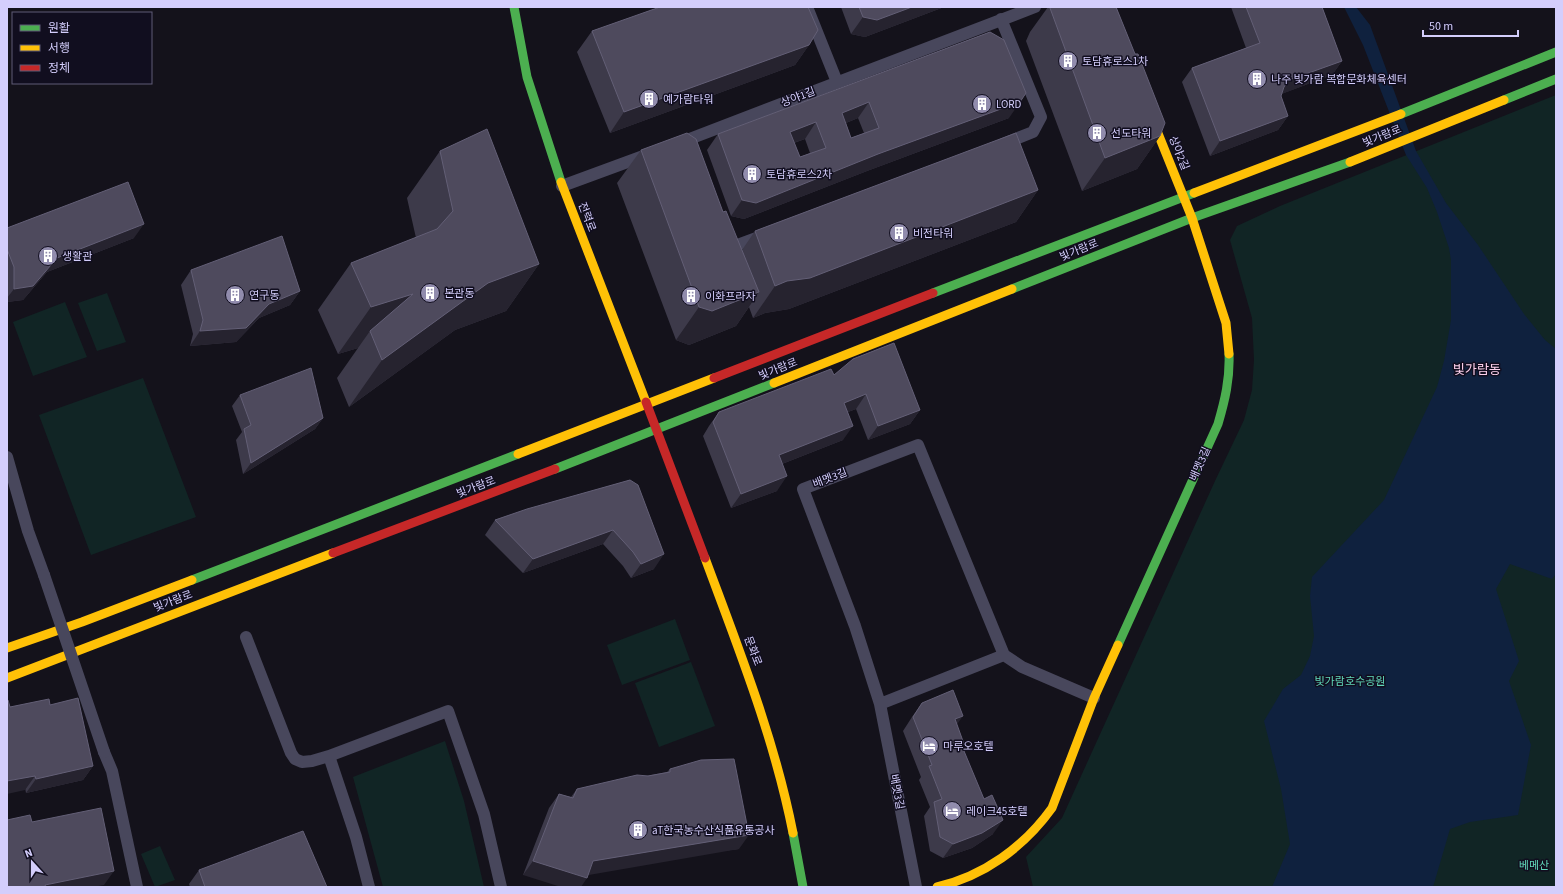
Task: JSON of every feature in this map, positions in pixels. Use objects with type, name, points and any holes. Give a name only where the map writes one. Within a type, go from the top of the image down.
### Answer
[{"type":"main road","name":"전력로","points":[[514,7],[527,77],[562,186],[657,430]]},
{"type":"main road","name":"빛가람로","points":[[7,648],[82,622],[1360,130],[1556,52]]},
{"type":"main road","name":"빛가람로","points":[[7,678],[657,430],[1192,218],[1329,171],[1556,79]]},
{"type":"main road","name":"상야2길","points":[[1148,109],[1192,218]]},
{"type":"main road","name":"배멧3길","points":[[937,887],[963,880],[1000,860],[1046,818],[1055,801],[1094,698],[1218,424],[1226,398],[1229,379],[1229,355],[1226,323],[1192,218]]},
{"type":"main road","name":"문화로","points":[[657,430],[752,681],[775,752],[790,816],[803,887]]},
{"type":"street","points":[[806,7],[837,82]]},
{"type":"street","name":"상야1길","points":[[562,186],[667,149],[837,82],[1035,7]]},
{"type":"street","points":[[988,149],[1033,132],[1041,117],[1001,19]]},
{"type":"street","points":[[717,244],[729,248],[774,231]]},
{"type":"street","name":"배멧3길","points":[[916,887],[880,704],[855,626],[802,489],[918,445],[1004,655]]},
{"type":"street","points":[[7,457],[28,531],[104,752],[112,771],[137,887]]},
{"type":"street","points":[[246,638],[291,753],[295,759],[302,762],[329,756],[448,710],[484,814],[501,887]]},
{"type":"street","points":[[880,704],[1004,655],[1022,667],[1094,698]]},
{"type":"street","points":[[329,756],[354,831],[369,887]]},
{"type":"green space","name":"빛가람호수공원","points":[[1556,95],[1556,887],[1033,887],[1026,857],[1062,818],[1244,420],[1252,390],[1254,360],[1252,318],[1230,240],[1237,226],[1280,206]]},
{"type":"green space","points":[[107,293],[126,342],[97,351],[78,303]]},
{"type":"green space","points":[[65,302],[87,357],[33,376],[13,322]]},
{"type":"green space","points":[[143,378],[196,517],[91,555],[39,415]]},
{"type":"green space","points":[[675,619],[690,660],[622,685],[607,645]]},
{"type":"green space","points":[[691,662],[715,726],[659,747],[635,683]]},
{"type":"green space","points":[[445,741],[464,801],[484,887],[383,887],[353,777]]},
{"type":"green space","points":[[160,846],[175,880],[155,887],[141,854]]},
{"type":"water","points":[[1344,7],[1356,7],[1370,25],[1416,151],[1446,203],[1478,245],[1524,314],[1545,340],[1556,349],[1556,574],[1552,579],[1510,564],[1496,589],[1519,661],[1509,681],[1531,745],[1518,815],[1470,822],[1450,829],[1433,887],[1272,887],[1290,844],[1281,789],[1264,721],[1283,689],[1301,675],[1310,656],[1314,636],[1310,596],[1312,577],[1384,500],[1437,387],[1444,361],[1451,320],[1451,260],[1449,248],[1437,212],[1427,188],[1406,155],[1363,45]]},
{"type":"building","name":"예가람타워","points":[[660,7],[808,7],[818,30],[809,45],[624,112],[592,31]]},
{"type":"building","points":[[859,7],[912,7],[877,20],[863,17]]},
{"type":"building","points":[[1050,7],[1116,7],[1135,54],[1138,54],[1165,123],[1160,136],[1105,158]]},
{"type":"building","name":"나주 빛가람 복합문화체육센터","points":[[1246,7],[1322,7],[1342,61],[1289,80],[1284,87],[1281,96],[1288,116],[1220,141],[1192,68],[1260,43]]},
{"type":"building","points":[[990,32],[1004,40],[1026,93],[1020,102],[878,154],[756,203],[742,200],[718,134]],"holes":[[[869,102],[879,128],[851,138],[842,113]],[[816,122],[826,148],[800,157],[790,132]]]},
{"type":"building","points":[[487,129],[539,264],[488,283],[382,360],[370,331],[413,294],[371,307],[351,263],[437,229],[453,211],[440,151]]},
{"type":"building","points":[[687,133],[696,139],[723,212],[726,211],[759,292],[712,311],[699,307],[641,150]]},
{"type":"building","points":[[1016,133],[1038,190],[810,278],[787,281],[775,286],[755,231]]},
{"type":"building","name":"생활관","points":[[128,182],[144,224],[57,258],[33,286],[14,289],[14,267],[7,249],[7,228]]},
{"type":"building","name":"연구동","points":[[282,236],[300,291],[269,304],[246,328],[200,331],[203,320],[191,270]]},
{"type":"building","points":[[894,343],[920,410],[878,426],[866,394],[844,403],[853,426],[779,455],[787,476],[741,494],[713,422],[719,412],[831,369],[834,375],[853,359]]},
{"type":"building","points":[[311,368],[323,418],[251,463],[244,429],[251,425],[240,395]]},
{"type":"building","points":[[630,480],[638,485],[664,554],[641,564],[633,552],[613,530],[533,559],[495,520],[527,509]]},
{"type":"building","points":[[953,690],[963,716],[955,719],[964,744],[962,745],[964,751],[984,799],[992,795],[1003,820],[982,833],[953,844],[940,837],[934,802],[942,799],[929,766],[932,765],[913,717],[922,703]]},
{"type":"building","points":[[78,698],[93,766],[36,779],[35,776],[7,781],[7,700],[10,707],[49,699],[50,705]]},
{"type":"building","name":"aT한국농수산식품유통공사","points":[[734,759],[749,835],[593,861],[587,878],[533,861],[559,794],[573,798],[577,789],[637,775],[648,776],[670,772],[670,769],[701,760]]},
{"type":"building","points":[[101,808],[114,871],[45,885],[46,887],[7,887],[7,820],[30,815],[32,822]]},
{"type":"building","points":[[303,831],[327,887],[205,887],[199,870]]},
{"type":"traffic: fast","points":[[514,7],[527,77],[561,182]]},
{"type":"traffic: fast","points":[[1401,114],[1556,52]]},
{"type":"traffic: fast","points":[[1504,100],[1556,79]]},
{"type":"traffic: fast","points":[[1012,289],[1192,218],[1350,162]]},
{"type":"traffic: fast","points":[[933,293],[1194,193]]},
{"type":"traffic: fast","points":[[1118,645],[1218,424],[1229,372],[1229,354]]},
{"type":"traffic: fast","points":[[555,469],[774,383]]},
{"type":"traffic: fast","points":[[192,580],[518,454]]},
{"type":"traffic: fast","points":[[793,833],[803,887]]},
{"type":"traffic: slow","points":[[1350,162],[1504,100]]},
{"type":"traffic: slow","points":[[1194,193],[1401,114]]},
{"type":"traffic: slow","points":[[1151,116],[1192,218],[1226,323],[1229,354]]},
{"type":"traffic: slow","points":[[561,182],[646,402]]},
{"type":"traffic: slow","points":[[774,383],[1012,289]]},
{"type":"traffic: slow","points":[[518,454],[714,378]]},
{"type":"traffic: slow","points":[[7,678],[333,553]]},
{"type":"traffic: slow","points":[[705,558],[743,660],[766,728],[776,762],[793,833]]},
{"type":"traffic: slow","points":[[7,648],[82,622],[192,580]]},
{"type":"traffic: slow","points":[[937,887],[971,876],[1002,858],[1029,835],[1052,808],[1094,698],[1118,645]]},
{"type":"traffic: jam","points":[[714,378],[933,293]]},
{"type":"traffic: jam","points":[[646,402],[705,558]]},
{"type":"traffic: jam","points":[[333,553],[555,469]]},
{"type":"place","name":"토담휴로스1차","points":[[1068,61]]},
{"type":"place","name":"나주 빛가람 복합문화체육센터","points":[[1257,79]]},
{"type":"place","name":"예가람타워","points":[[649,99]]},
{"type":"place","name":"LORD","points":[[982,104]]},
{"type":"place","name":"선도타워","points":[[1097,133]]},
{"type":"place","name":"토담휴로스2차","points":[[752,174]]},
{"type":"place","name":"비전타워","points":[[899,233]]},
{"type":"place","name":"생활관","points":[[48,256]]},
{"type":"place","name":"본관동","points":[[430,293]]},
{"type":"place","name":"연구동","points":[[235,295]]},
{"type":"place","name":"이화프라자","points":[[691,296]]},
{"type":"place","name":"마루오호텔","points":[[929,746]]},
{"type":"place","name":"레이크45호텔","points":[[952,811]]},
{"type":"place","name":"aT한국농수산식품유통공사","points":[[638,830]]},
{"type":"district","name":"빛가람동","points":[[1477,370]]},
{"type":"park label","name":"베메산","points":[[1534,865]]}]
